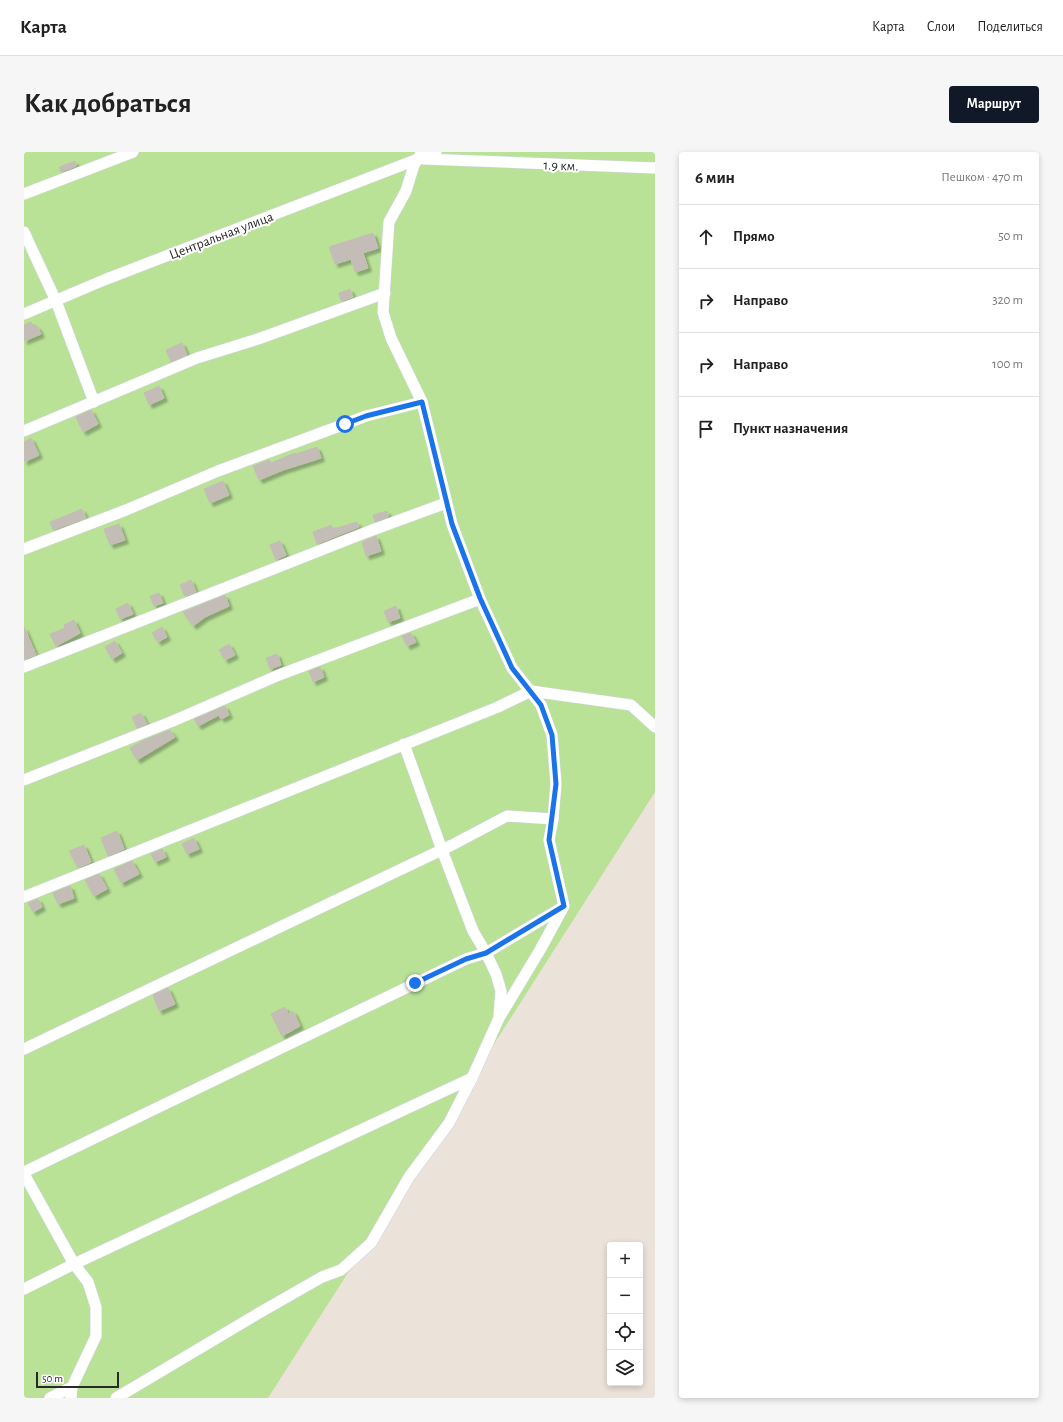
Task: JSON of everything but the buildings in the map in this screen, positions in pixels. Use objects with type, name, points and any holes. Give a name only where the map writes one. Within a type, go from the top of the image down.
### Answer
[{"type":"street","points":[[24,194],[133,152]]},
{"type":"street","name":"Центральная улица","points":[[24,314],[421,156],[436,152]]},
{"type":"street","points":[[116,1398],[322,1277],[341,1270],[371,1243],[409,1177],[450,1123],[499,1018],[540,950],[564,906],[549,840],[553,820],[556,784],[552,735],[541,705],[531,690],[512,668],[480,598],[452,524],[422,402],[391,338],[384,312],[389,222],[406,191],[414,165],[421,156]]},
{"type":"street","name":"1.9 км.","points":[[421,156],[655,168]]},
{"type":"street","points":[[24,232],[56,301],[94,402]]},
{"type":"street","points":[[24,431],[197,358],[258,339],[385,293]]},
{"type":"street","points":[[24,549],[126,510],[218,471],[366,416],[422,402]]},
{"type":"street","points":[[24,667],[367,532],[446,503]]},
{"type":"street","points":[[24,780],[173,721],[279,675],[480,598]]},
{"type":"street","points":[[24,896],[498,707],[531,690],[631,705],[655,727]]},
{"type":"street","points":[[404,744],[473,931],[486,953],[501,991],[499,1018]]},
{"type":"street","points":[[24,1049],[442,850],[507,816],[553,820]]},
{"type":"street","points":[[50,1398],[71,1393],[96,1336],[96,1307],[88,1282],[74,1264],[24,1173],[466,959],[486,953],[564,906]]},
{"type":"street","points":[[24,1289],[74,1264],[472,1078]]},
{"type":"green space","points":[[24,152],[655,152],[655,792],[268,1398],[24,1398]]},
{"type":"route","points":[[345,424],[366,416],[422,402],[446,503],[467,565],[480,598],[512,668],[531,690],[541,705],[552,735],[556,784],[553,820],[549,840],[564,906],[486,953],[466,959],[415,983]]}]
